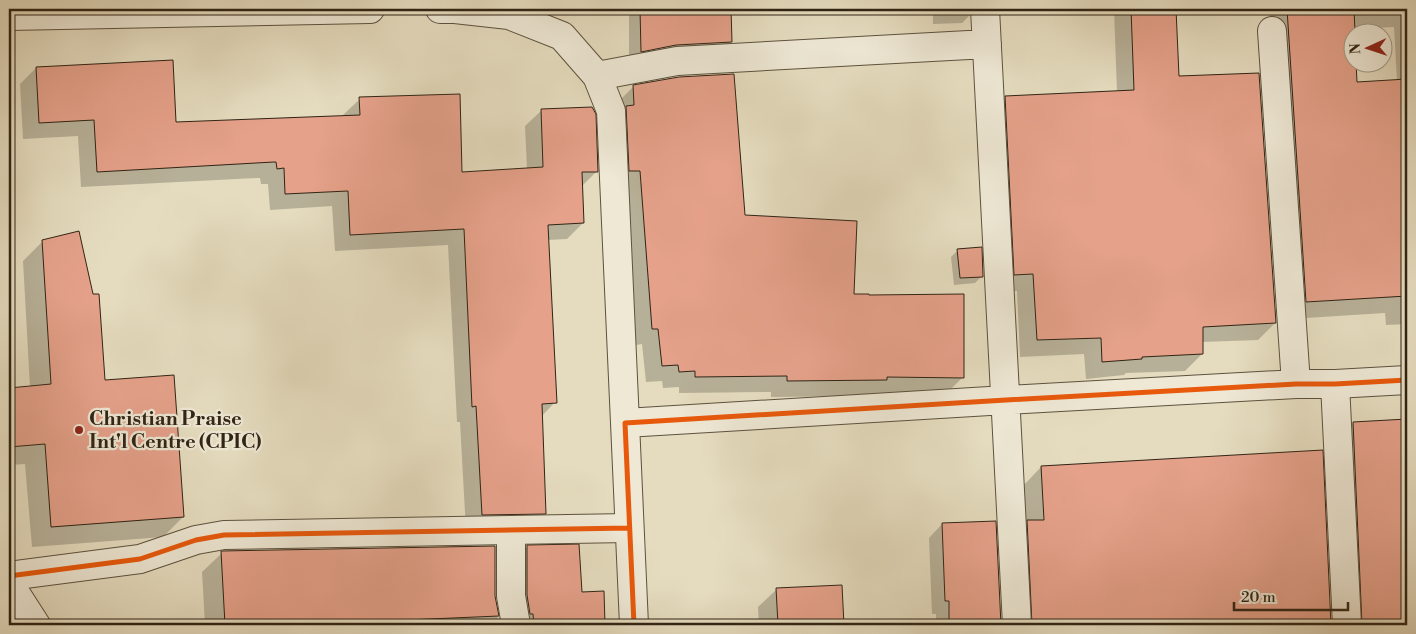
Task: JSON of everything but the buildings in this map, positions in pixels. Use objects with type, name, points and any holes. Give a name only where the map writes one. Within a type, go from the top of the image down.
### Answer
[{"type":"street","points":[[9,16],[234,10],[370,9]]},
{"type":"street","points":[[440,9],[508,12],[562,36],[597,76],[611,111],[634,625]]},
{"type":"street","points":[[985,9],[1017,625]]},
{"type":"street","points":[[1272,31],[1296,384]]},
{"type":"street","points":[[597,76],[677,60],[987,44]]},
{"type":"street","points":[[625,423],[1296,384],[1407,380]]},
{"type":"street","points":[[1335,384],[1347,625]]},
{"type":"street","points":[[9,576],[140,558],[196,540],[224,535],[629,528]]},
{"type":"street","points":[[511,530],[511,596],[516,625]]},
{"type":"street","points":[[9,583],[36,625]]},
{"type":"cycle path","points":[[634,625],[625,423],[1296,384],[1407,380]]},
{"type":"cycle path","points":[[9,576],[140,559],[196,540],[224,535],[629,528]]},
{"type":"place","name":"Christian Praise Int'l Centre (CPIC)","points":[[79,430]]}]
